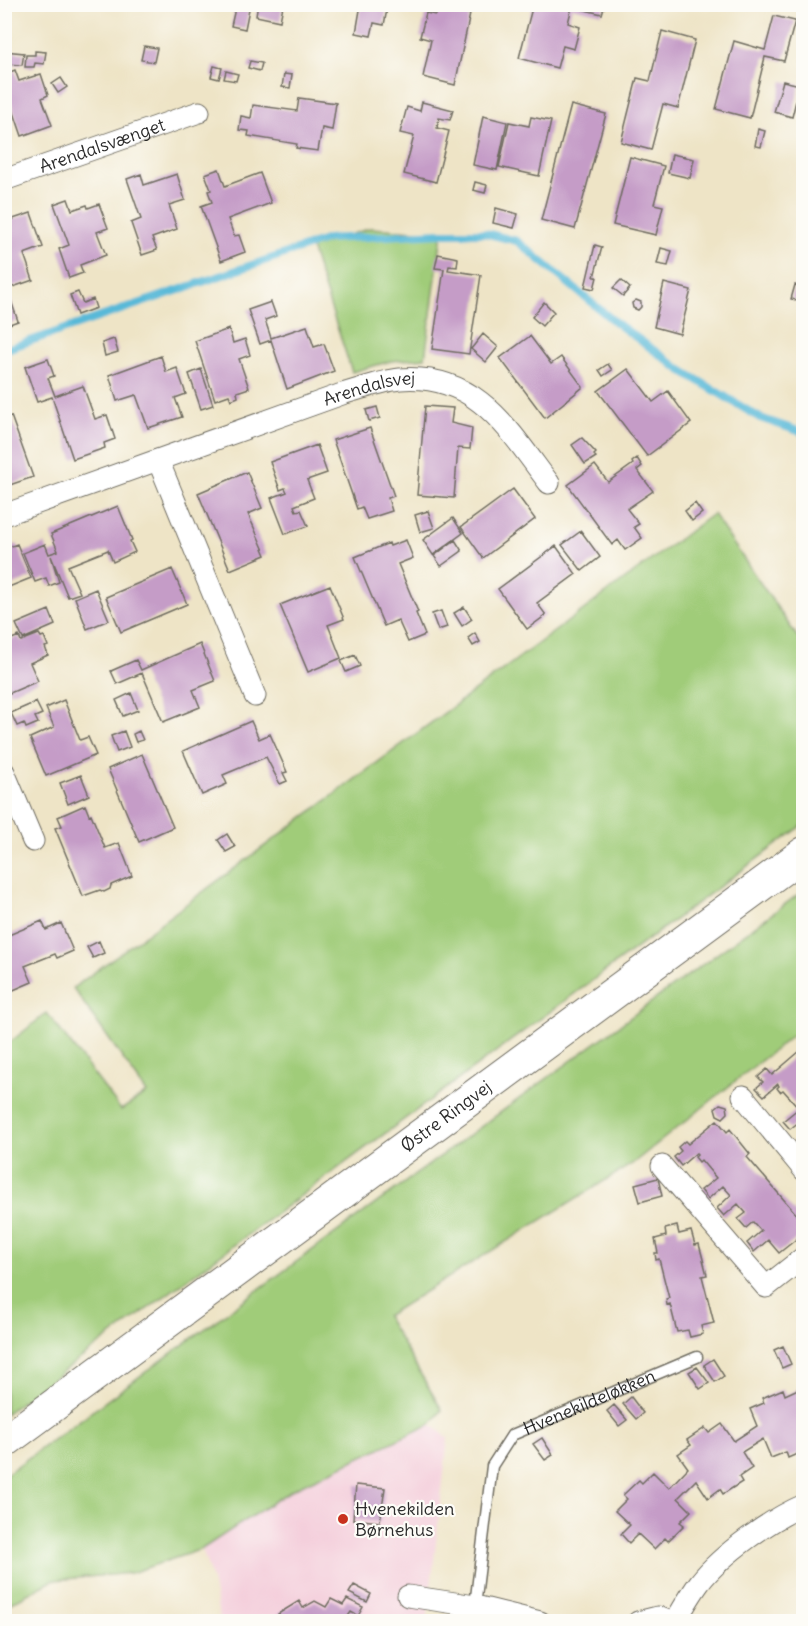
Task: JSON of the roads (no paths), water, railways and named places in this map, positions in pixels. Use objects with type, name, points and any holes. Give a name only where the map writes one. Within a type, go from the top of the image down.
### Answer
[{"type":"main road","name":"Østre Ringvej","points":[[4,1442],[804,853]]},
{"type":"street","name":"Arendalsvænget","points":[[4,180],[199,111]]},
{"type":"street","name":"Arendalsvej","points":[[4,515],[342,394],[398,379],[429,379],[458,388],[483,402],[503,421],[549,483]]},
{"type":"street","points":[[158,460],[255,696]]},
{"type":"street","points":[[4,772],[33,841]]},
{"type":"street","points":[[743,1096],[804,1170]]},
{"type":"street","points":[[662,1166],[766,1287],[804,1257]]},
{"type":"street","points":[[638,1622],[658,1617],[673,1622],[701,1581],[737,1546],[790,1510],[804,1505]]},
{"type":"street","points":[[408,1596],[474,1614],[540,1622]]},
{"type":"lane","name":"Hvenekildeløkken","points":[[474,1614],[492,1466],[512,1435],[697,1357]]},
{"type":"waterway","points":[[4,350],[328,239],[485,233],[517,241],[615,322],[681,370],[760,418],[804,433]]},
{"type":"place","name":"Hvenekilden Børnehus","points":[[343,1519]]}]
